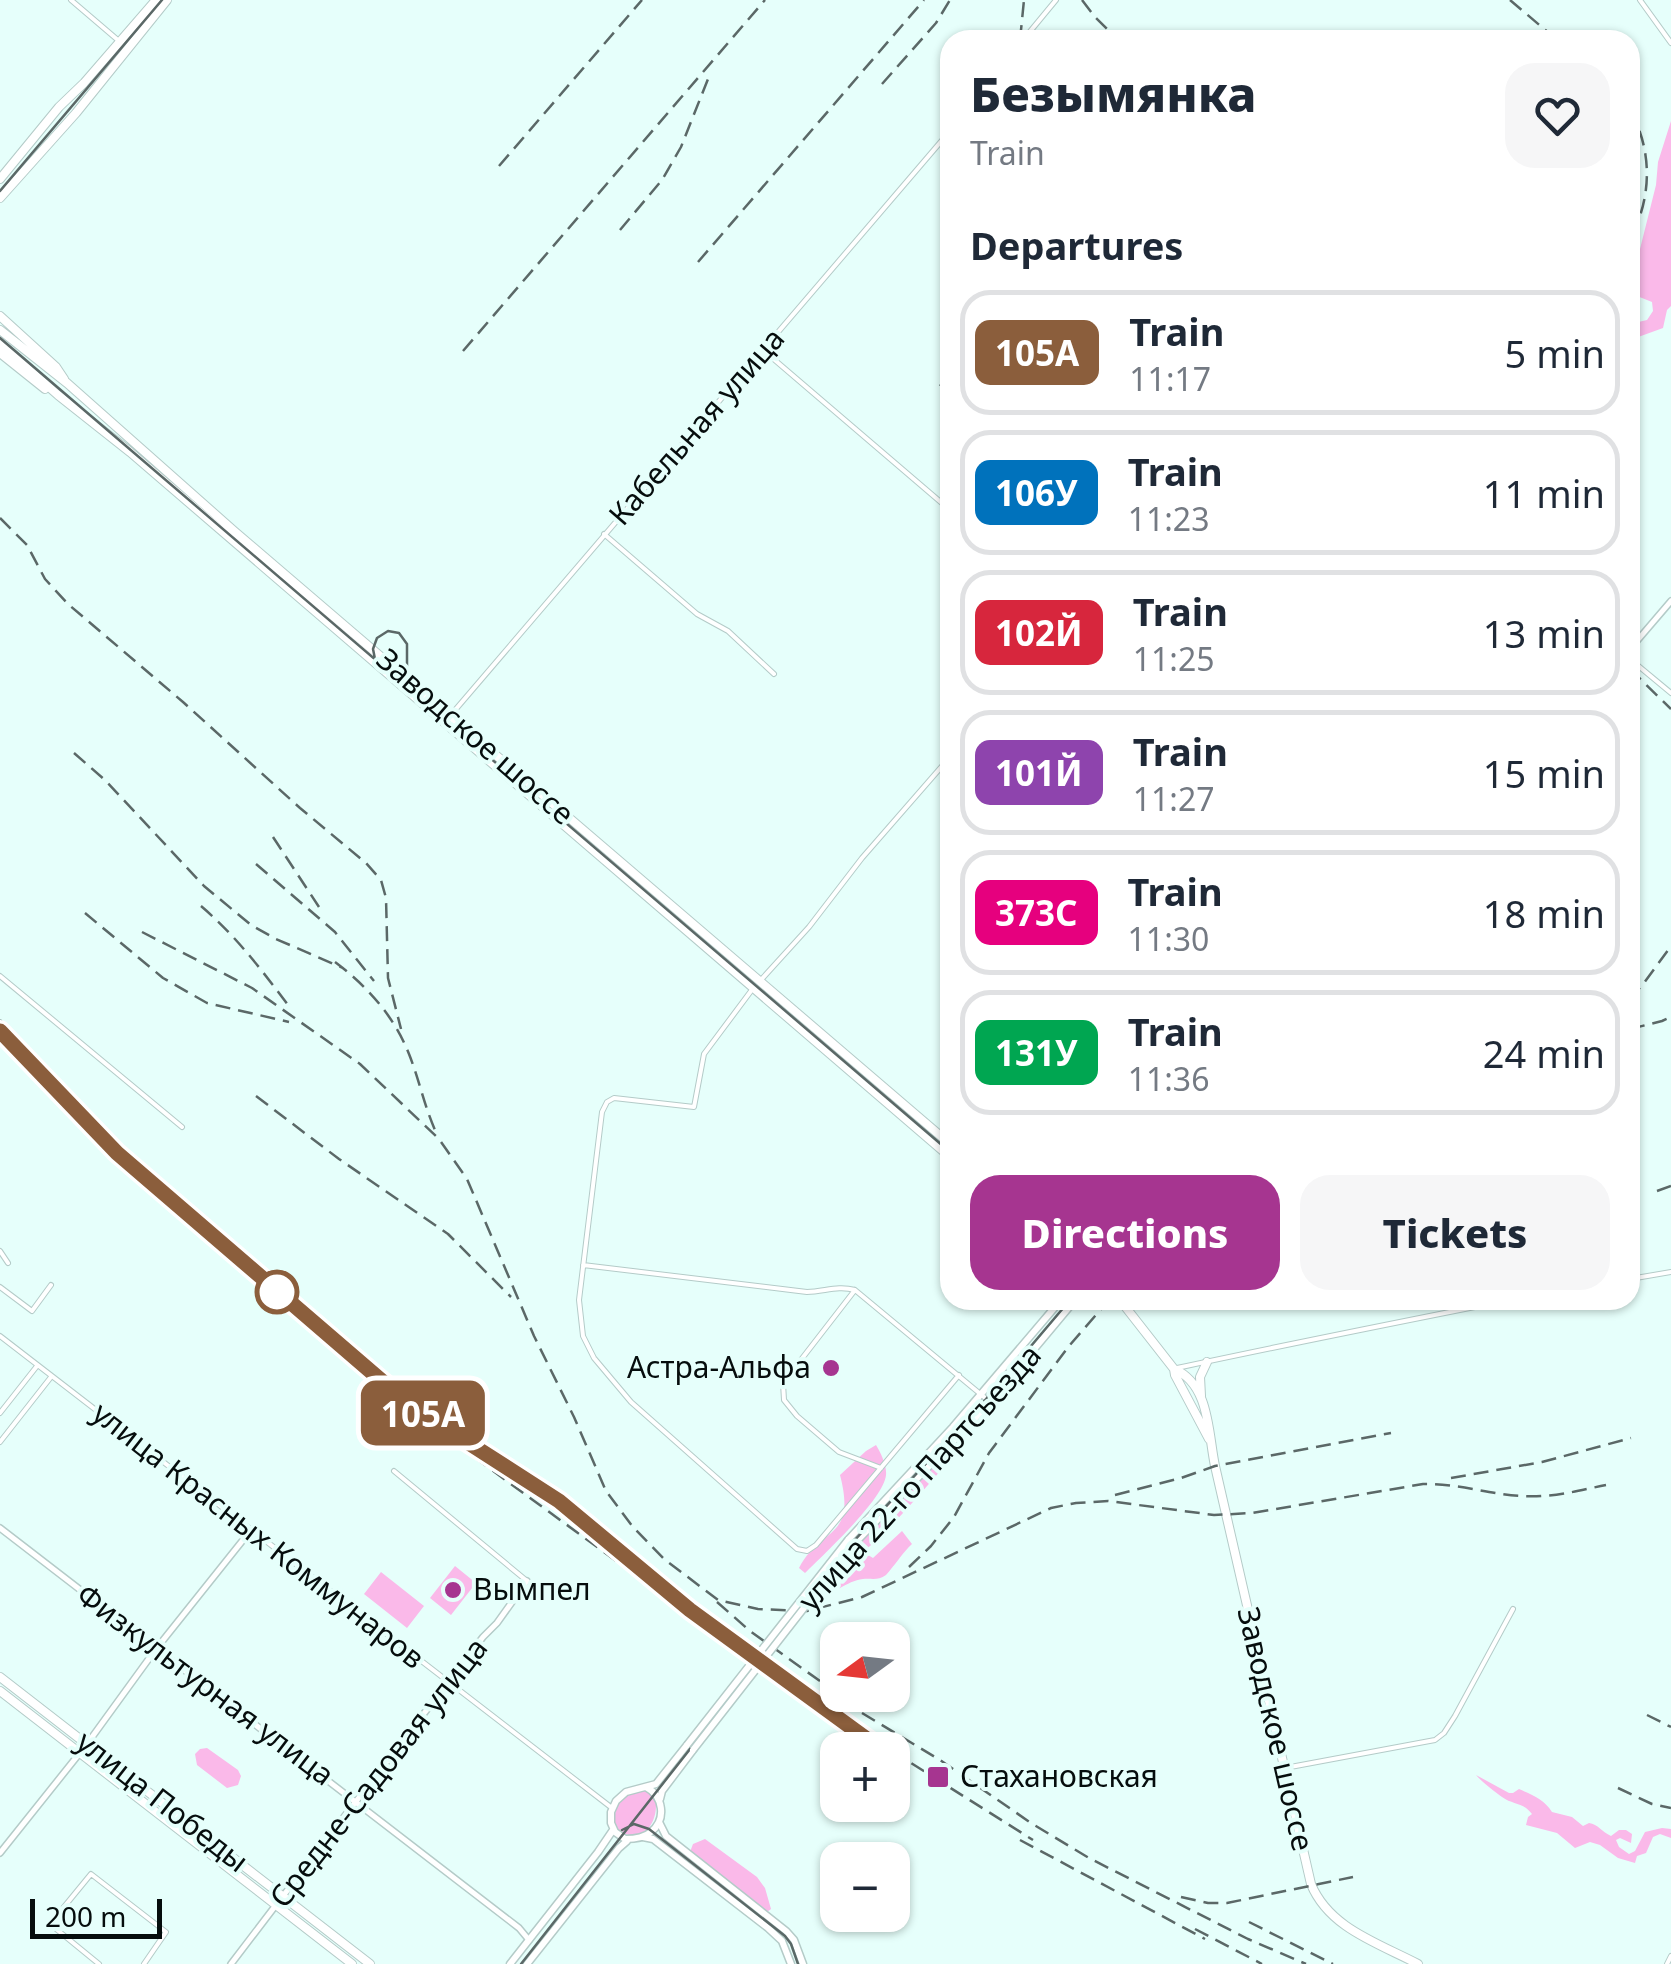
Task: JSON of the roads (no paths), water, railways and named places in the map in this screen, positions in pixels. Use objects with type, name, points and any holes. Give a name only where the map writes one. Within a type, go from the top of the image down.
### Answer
[{"type":"main road","points":[[0,198],[76,112],[156,0]]},
{"type":"main road","points":[[0,179],[59,107],[167,0]]},
{"type":"main road","points":[[23,152],[32,161]]},
{"type":"main road","points":[[0,316],[56,366],[67,384]]},
{"type":"main road","name":"Заводское шоссе","points":[[0,330],[67,384],[133,448],[940,1146]]},
{"type":"main road","name":"Заводское шоссе","points":[[0,344],[58,395],[133,448]]},
{"type":"main road","points":[[0,353],[58,395]]},
{"type":"main road","name":"Заводское шоссе","points":[[927,1131],[940,1138]]},
{"type":"main road","name":"улица 22-го Партсъезда","points":[[660,1800],[690,1748],[851,1542],[1052,1310]]},
{"type":"main road","name":"улица 22-го Партсъезда","points":[[851,1542],[990,1402],[1068,1310]]},
{"type":"main road","name":"Заводское шоссе","points":[[1128,1310],[1174,1368],[1209,1439],[1310,1884],[1320,1904],[1338,1921],[1418,1964]]},
{"type":"main road","points":[[1201,1396],[1200,1377],[1206,1362]]},
{"type":"main road","name":"Заводское шоссе","points":[[1174,1368],[1184,1372],[1201,1396],[1209,1439]]},
{"type":"main road","name":"улица Победы","points":[[0,1678],[370,1964]]},
{"type":"main road","name":"улица Победы","points":[[0,1691],[352,1964]]},
{"type":"main road","points":[[80,1752],[87,1744]]},
{"type":"main road","name":"улица 22-го Партсъезда","points":[[646,1787],[656,1784],[690,1748]]},
{"type":"main road","points":[[630,1840],[618,1836],[613,1829],[612,1808],[619,1796],[646,1787],[660,1800],[659,1821],[666,1836],[786,1930],[803,1964]]},
{"type":"main road","points":[[531,1962],[619,1848],[650,1832],[659,1821]]},
{"type":"main road","points":[[510,1964],[613,1829]]},
{"type":"main road","points":[[642,1837],[653,1839],[768,1928],[782,1941],[791,1964]]},
{"type":"main road","name":"Средне-Садовая улица","points":[[276,1904],[283,1896]]},
{"type":"main road","points":[[529,1940],[531,1962]]},
{"type":"street","points":[[71,0],[123,44]]},
{"type":"street","points":[[1031,30],[1056,0]]},
{"type":"street","points":[[1640,0],[1671,43]]},
{"type":"street","name":"Кабельная улица","points":[[447,719],[940,145]]},
{"type":"street","points":[[763,350],[940,501]]},
{"type":"street","points":[[604,534],[697,614],[728,631],[774,674]]},
{"type":"street","points":[[1640,638],[1671,602]]},
{"type":"street","points":[[1640,667],[1671,694]]},
{"type":"street","points":[[940,769],[757,984],[704,1054],[694,1107],[614,1098],[607,1102],[602,1112],[579,1300],[583,1336],[594,1358],[630,1402],[797,1549],[807,1551],[816,1546],[960,1375]]},
{"type":"street","points":[[0,976],[182,1127]]},
{"type":"street","points":[[0,1251],[8,1263]]},
{"type":"street","points":[[583,1265],[807,1292],[833,1287],[854,1290],[990,1402]]},
{"type":"street","points":[[1640,1277],[1671,1272]]},
{"type":"street","points":[[0,1288],[32,1312],[50,1285]]},
{"type":"street","points":[[854,1290],[784,1383],[784,1400],[839,1452],[881,1468]]},
{"type":"street","points":[[1174,1368],[1462,1310]]},
{"type":"street","name":"улица Красных Коммунаров","points":[[0,1336],[612,1808]]},
{"type":"street","points":[[0,1412],[37,1366]]},
{"type":"street","points":[[0,1442],[52,1377]]},
{"type":"street","points":[[394,1471],[527,1581]]},
{"type":"street","name":"Физкультурная улица","points":[[0,1528],[520,1928],[529,1940]]},
{"type":"street","points":[[87,1744],[156,1649],[251,1530]]},
{"type":"street","name":"Средне-Садовая улица","points":[[283,1896],[527,1581]]},
{"type":"street","points":[[1284,1768],[1435,1740],[1455,1716],[1513,1609]]},
{"type":"street","points":[[0,1853],[80,1752]]},
{"type":"street","points":[[99,1964],[50,1924],[91,1874],[166,1932],[146,1962],[153,1964]]},
{"type":"street","name":"Средне-Садовая улица","points":[[231,1964],[276,1904]]},
{"type":"street","points":[[1667,1964],[1671,1956]]},
{"type":"tram line","points":[[0,191],[162,0]]},
{"type":"tram line","points":[[0,338],[940,1143]]},
{"type":"tram line","points":[[375,659],[377,638],[388,631],[399,633],[407,644],[409,686]]},
{"type":"tram line","points":[[521,1964],[852,1543],[986,1399],[1062,1310]]},
{"type":"tram line","points":[[622,1830],[634,1824],[649,1829],[785,1936],[798,1964]]},
{"type":"railway","points":[[499,166],[642,0]]},
{"type":"railway","points":[[463,351],[765,0]]},
{"type":"railway","points":[[698,262],[924,0]]},
{"type":"railway","points":[[882,84],[936,23],[950,0]]},
{"type":"railway","points":[[1021,30],[1024,0]]},
{"type":"railway","points":[[1082,0],[1108,30]]},
{"type":"railway","points":[[1510,0],[1545,30]]},
{"type":"railway","points":[[620,230],[662,180],[681,147],[710,74]]},
{"type":"railway","points":[[1640,132],[1647,174],[1640,215]]},
{"type":"railway","points":[[0,518],[27,545],[45,579],[68,604],[381,880],[386,898],[388,978],[401,1029]]},
{"type":"railway","points":[[1640,679],[1671,709]]},
{"type":"railway","points":[[74,753],[105,780],[204,886],[251,925],[343,968]]},
{"type":"railway","points":[[273,837],[319,907]]},
{"type":"railway","points":[[256,864],[335,932],[374,981]]},
{"type":"railway","points":[[201,906],[258,966],[288,1005]]},
{"type":"railway","points":[[85,913],[163,978],[207,1003],[289,1022]]},
{"type":"railway","points":[[142,932],[252,988],[360,1064],[439,1139],[467,1179],[606,1491],[664,1559],[718,1600],[758,1609],[807,1611],[862,1597],[1051,1508],[1076,1503],[1108,1501],[1214,1515],[1252,1513],[1423,1484],[1527,1496],[1606,1485]]},
{"type":"railway","points":[[1640,988],[1671,946]]},
{"type":"railway","points":[[335,962],[369,992],[396,1027],[435,1130]]},
{"type":"railway","points":[[1640,1026],[1671,1017]]},
{"type":"railway","points":[[0,1020],[150,1174],[423,1408],[561,1498],[692,1607],[866,1732]]},
{"type":"railway","points":[[256,1096],[448,1234],[511,1297]]},
{"type":"railway","points":[[1657,1191],[1671,1186]]},
{"type":"railway","points":[[909,1567],[954,1517],[989,1453],[1100,1310]]},
{"type":"railway","points":[[1115,1495],[1215,1466],[1391,1433]]},
{"type":"railway","points":[[1451,1478],[1542,1462],[1631,1438]]},
{"type":"railway","points":[[474,1457],[619,1563]]},
{"type":"railway","points":[[717,1602],[820,1681]]},
{"type":"railway","points":[[862,1713],[1089,1858],[1306,1964]]},
{"type":"railway","points":[[1647,1715],[1671,1727]]},
{"type":"railway","points":[[910,1762],[1033,1840]]},
{"type":"railway","points":[[1618,1788],[1671,1808]]},
{"type":"railway","points":[[1020,1840],[1205,1939]]},
{"type":"railway","points":[[1181,1897],[1227,1903],[1353,1877]]},
{"type":"railway","points":[[1249,1922],[1333,1964]]},
{"type":"railway","points":[[1195,1929],[1262,1964]]},
{"type":"train","name":"105А","points":[[0,1031],[145,1179],[390,1388],[559,1501],[690,1610],[857,1732]]},
{"type":"place","name":"Астра-Альфа","points":[[831,1368]]},
{"type":"place","name":"Вымпел","points":[[453,1590]]},
{"type":"place","name":"Стахановская","points":[[938,1777]]}]
